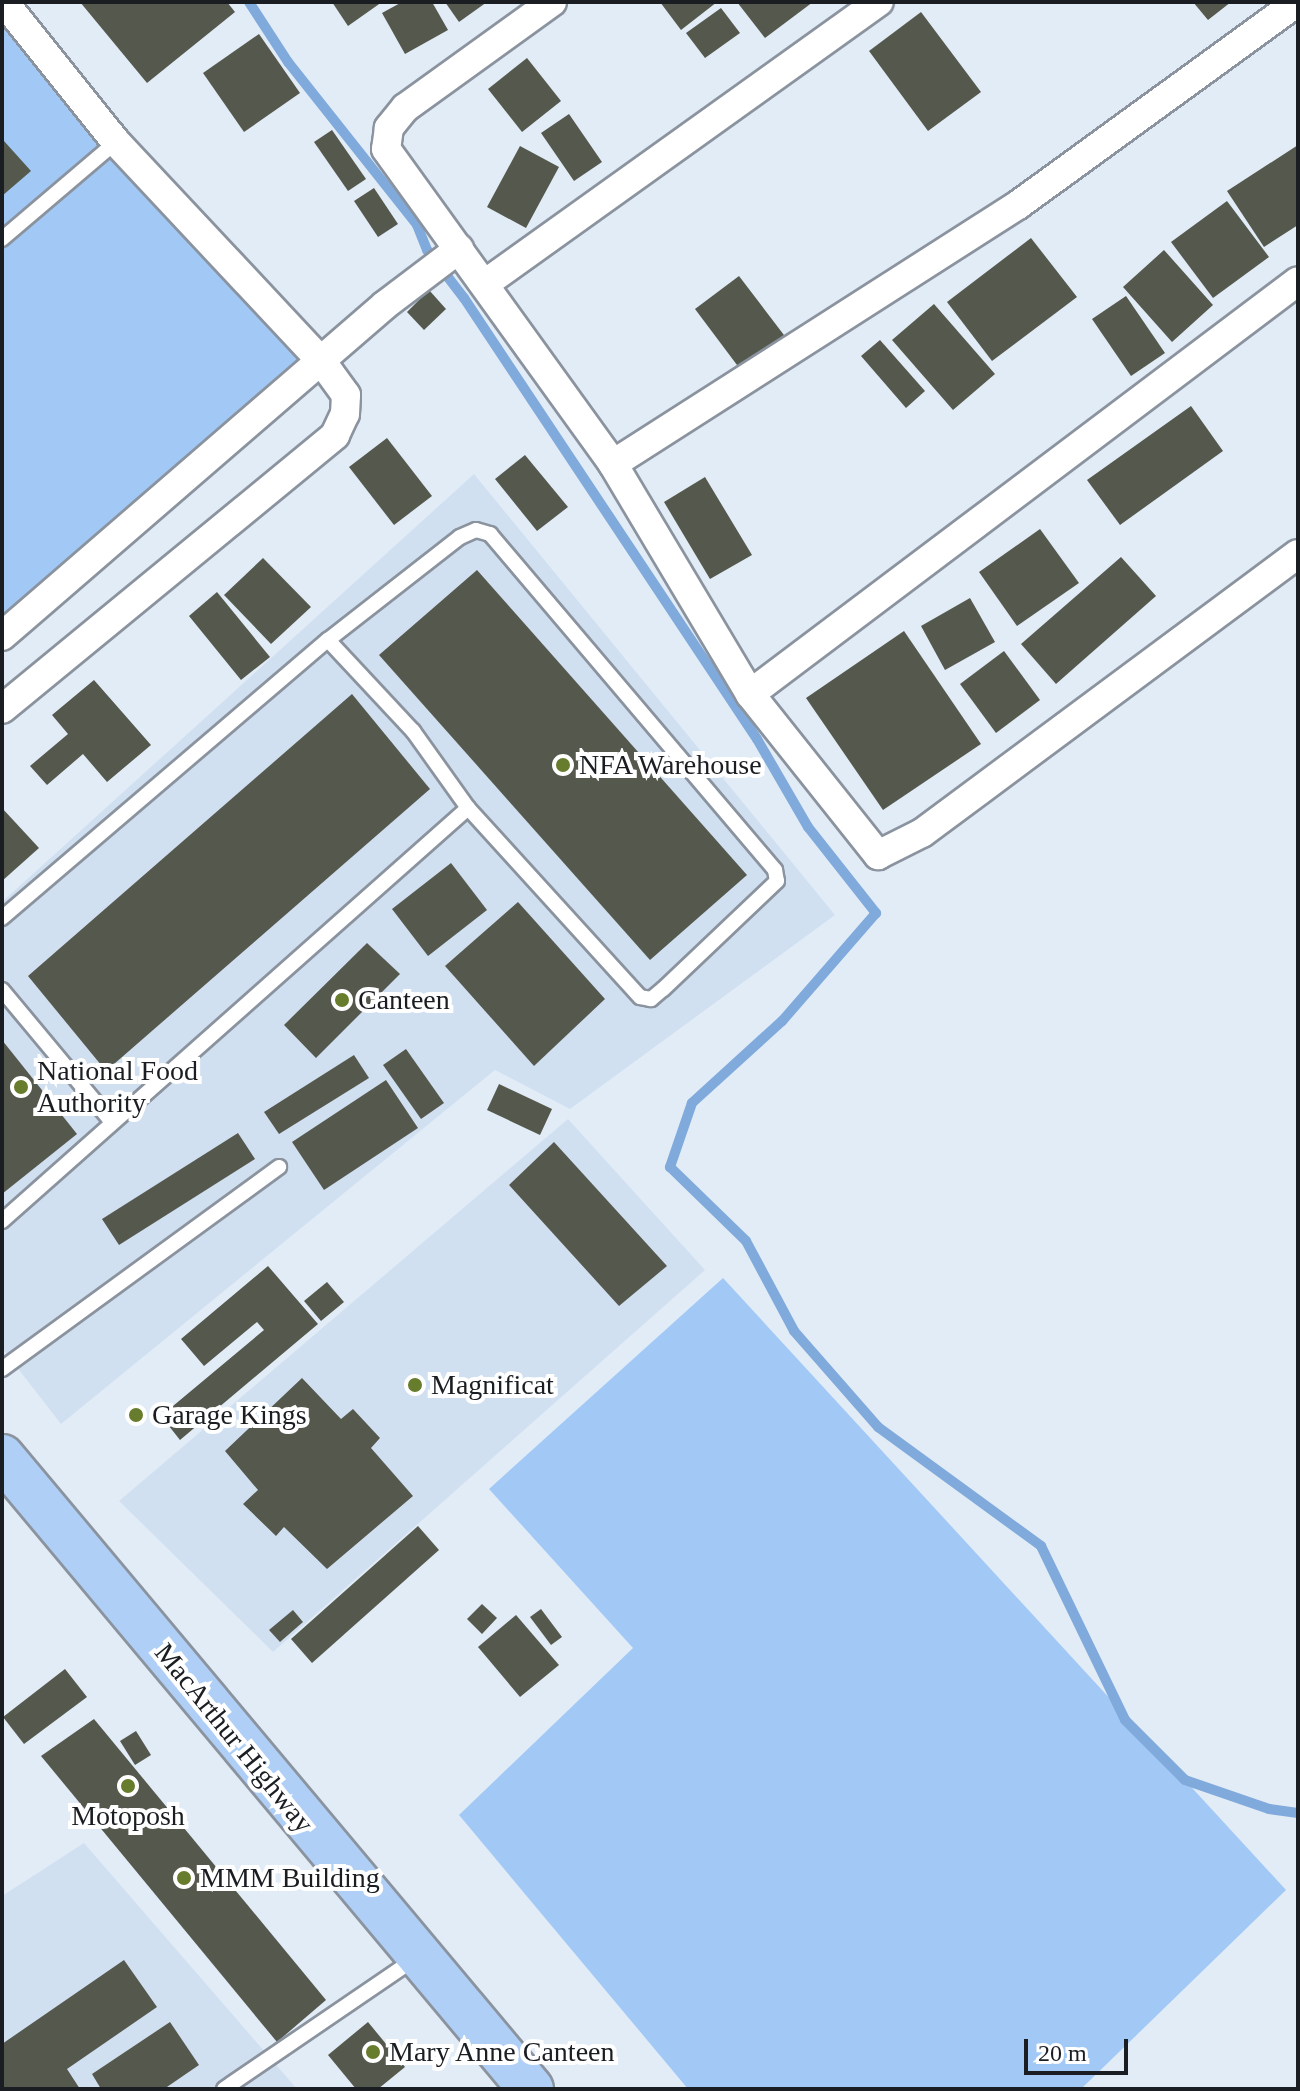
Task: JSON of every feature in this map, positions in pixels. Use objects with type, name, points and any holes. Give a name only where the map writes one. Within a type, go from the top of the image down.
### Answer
[{"type":"highway","name":"MacArthur Highway","points":[[2,1457],[417,1958],[531,2089]]},
{"type":"street","points":[[2,709],[335,435],[345,414],[346,395],[322,362],[116,142],[4,2]]},
{"type":"street","points":[[552,2],[405,108],[389,128],[386,149],[455,250],[486,283],[613,464],[750,694],[878,855],[922,833],[1298,554]]},
{"type":"street","points":[[486,283],[879,2]]},
{"type":"street","points":[[613,464],[1018,205],[1297,2]]},
{"type":"street","points":[[2,636],[423,273],[455,250]]},
{"type":"street","points":[[750,694],[1298,281]]},
{"type":"lane","points":[[2,239],[116,142]]},
{"type":"lane","points":[[2,918],[328,640],[460,537],[476,530],[490,534],[775,870],[777,881],[663,989],[651,999],[640,997],[468,808],[413,731],[328,640]]},
{"type":"lane","points":[[2,1221],[468,808]]},
{"type":"lane","points":[[2,990],[112,1122]]},
{"type":"lane","points":[[2,1369],[279,1167]]},
{"type":"lane","points":[[224,2089],[417,1958]]},
{"type":"shaded area","points":[[2,2],[322,362],[2,636]]},
{"type":"shaded area","points":[[474,474],[835,915],[570,1109],[495,1070],[61,1424],[2,1348],[2,902]]},
{"type":"shaded area","name":"Magnificat","points":[[568,1119],[705,1270],[273,1652],[119,1501]]},
{"type":"shaded area","points":[[723,1278],[1286,1890],[1081,2089],[688,2089],[459,1815],[633,1648],[489,1489]]},
{"type":"shaded area","points":[[84,1843],[297,2089],[2,2089],[2,1896]]},
{"type":"building","points":[[80,2],[227,2],[235,12],[147,83]]},
{"type":"building","points":[[332,2],[382,2],[348,26]]},
{"type":"building","points":[[402,2],[432,2],[448,30],[405,54],[382,13]]},
{"type":"building","points":[[445,2],[487,2],[459,22]]},
{"type":"building","points":[[660,2],[717,2],[681,30]]},
{"type":"building","points":[[737,2],[813,2],[765,38]]},
{"type":"building","points":[[1193,2],[1231,2],[1208,20]]},
{"type":"building","points":[[721,8],[740,33],[705,58],[686,33]]},
{"type":"building","points":[[921,12],[981,92],[928,131],[869,51]]},
{"type":"building","points":[[259,34],[300,93],[244,132],[203,73]]},
{"type":"building","points":[[527,58],[561,101],[522,132],[488,89]]},
{"type":"building","points":[[569,114],[602,162],[574,181],[541,133]]},
{"type":"building","points":[[332,130],[366,179],[348,191],[314,142]]},
{"type":"building","points":[[2,142],[31,171],[2,196]]},
{"type":"building","points":[[1298,145],[1298,225],[1264,247],[1227,191]]},
{"type":"building","points":[[520,146],[559,167],[526,228],[487,207]]},
{"type":"building","points":[[374,188],[398,224],[378,237],[354,201]]},
{"type":"building","points":[[1227,201],[1269,257],[1213,298],[1171,242]]},
{"type":"building","points":[[1031,238],[1077,297],[992,361],[947,302]]},
{"type":"building","points":[[1164,250],[1213,305],[1172,342],[1123,287]]},
{"type":"building","points":[[739,276],[787,339],[743,373],[695,309]]},
{"type":"building","points":[[429,290],[446,309],[424,330],[407,312]]},
{"type":"building","points":[[1126,296],[1165,353],[1131,376],[1092,319]]},
{"type":"building","points":[[934,304],[995,374],[953,410],[892,340]]},
{"type":"building","points":[[880,340],[925,391],[906,408],[861,356]]},
{"type":"building","points":[[1191,406],[1223,451],[1120,525],[1087,480]]},
{"type":"building","points":[[387,438],[432,496],[394,525],[349,467]]},
{"type":"building","points":[[525,455],[568,507],[537,531],[495,479]]},
{"type":"building","points":[[705,477],[752,555],[710,579],[664,502]]},
{"type":"building","points":[[1040,529],[1079,583],[1017,626],[979,572]]},
{"type":"building","points":[[1121,557],[1156,596],[1056,684],[1021,644]]},
{"type":"building","points":[[263,558],[311,607],[271,644],[224,595]]},
{"type":"building","name":"NFA Warehouse","points":[[477,570],[747,875],[650,960],[379,655]]},
{"type":"building","points":[[217,592],[270,657],[241,680],[189,616]]},
{"type":"building","points":[[970,598],[995,642],[945,670],[921,626]]},
{"type":"building","points":[[904,631],[981,744],[883,810],[806,698]]},
{"type":"building","points":[[1004,651],[1040,700],[996,733],[960,684]]},
{"type":"building","points":[[94,680],[151,745],[107,782],[83,754],[47,785],[30,766],[68,734],[52,715]]},
{"type":"building","points":[[352,694],[430,789],[106,1071],[28,976]]},
{"type":"building","points":[[2,808],[39,848],[2,881]]},
{"type":"building","points":[[451,863],[487,910],[428,956],[392,909]]},
{"type":"building","points":[[518,902],[605,999],[534,1066],[445,966]]},
{"type":"building","name":"Canteen","points":[[367,943],[400,974],[316,1058],[284,1025]]},
{"type":"building","name":"National Food Authority","points":[[2,1040],[77,1134],[2,1194]]},
{"type":"building","points":[[406,1049],[444,1103],[421,1119],[383,1065]]},
{"type":"building","points":[[354,1055],[369,1078],[279,1134],[264,1112]]},
{"type":"building","points":[[386,1080],[418,1128],[324,1190],[292,1142]]},
{"type":"building","points":[[499,1084],[552,1109],[540,1135],[487,1110]]},
{"type":"building","points":[[238,1133],[255,1159],[119,1245],[102,1219]]},
{"type":"building","points":[[554,1142],[667,1266],[619,1306],[509,1185]]},
{"type":"building","points":[[268,1266],[318,1324],[180,1440],[161,1416],[264,1330],[257,1322],[204,1366],[181,1339]]},
{"type":"building","points":[[327,1282],[344,1302],[321,1321],[304,1301]]},
{"type":"building","name":"Magnificat","points":[[302,1378],[341,1419],[353,1409],[380,1438],[371,1448],[413,1496],[327,1569],[284,1527],[276,1536],[243,1504],[258,1490],[225,1451]]},
{"type":"building","points":[[418,1526],[439,1550],[312,1663],[291,1639]]},
{"type":"building","points":[[482,1604],[497,1618],[482,1634],[467,1619]]},
{"type":"building","points":[[541,1609],[562,1637],[551,1645],[530,1617]]},
{"type":"building","points":[[293,1610],[303,1622],[280,1642],[269,1630]]},
{"type":"building","points":[[516,1615],[559,1665],[520,1697],[478,1647]]},
{"type":"building","points":[[65,1669],[87,1697],[24,1744],[3,1717]]},
{"type":"building","name":"MMM Building","points":[[94,1719],[326,2000],[277,2042],[41,1756]]},
{"type":"building","points":[[136,1731],[151,1755],[135,1765],[120,1741]]},
{"type":"building","points":[[124,1960],[157,2007],[67,2069],[80,2089],[2,2089],[2,2044]]},
{"type":"building","points":[[170,2022],[199,2065],[164,2089],[101,2089],[92,2074]]},
{"type":"building","points":[[368,2022],[405,2067],[378,2089],[356,2089],[328,2055]]},
{"type":"waterway","points":[[249,2],[288,62],[417,225],[427,250],[464,298],[757,739],[808,827],[876,913],[782,1021],[692,1103],[670,1167],[746,1241],[794,1331],[878,1427],[1041,1546],[1125,1720],[1185,1780],[1269,1809],[1298,1813]]},
{"type":"place","name":"NFA Warehouse","points":[[563,765]]},
{"type":"place","name":"Canteen","points":[[342,1000]]},
{"type":"place","name":"National Food Authority","points":[[21,1087]]},
{"type":"place","name":"Magnificat","points":[[415,1385]]},
{"type":"place","name":"Garage Kings","points":[[136,1415]]},
{"type":"place","name":"Motoposh","points":[[128,1786]]},
{"type":"place","name":"MMM Building","points":[[184,1878]]},
{"type":"place","name":"Mary Anne Canteen","points":[[373,2052]]}]
